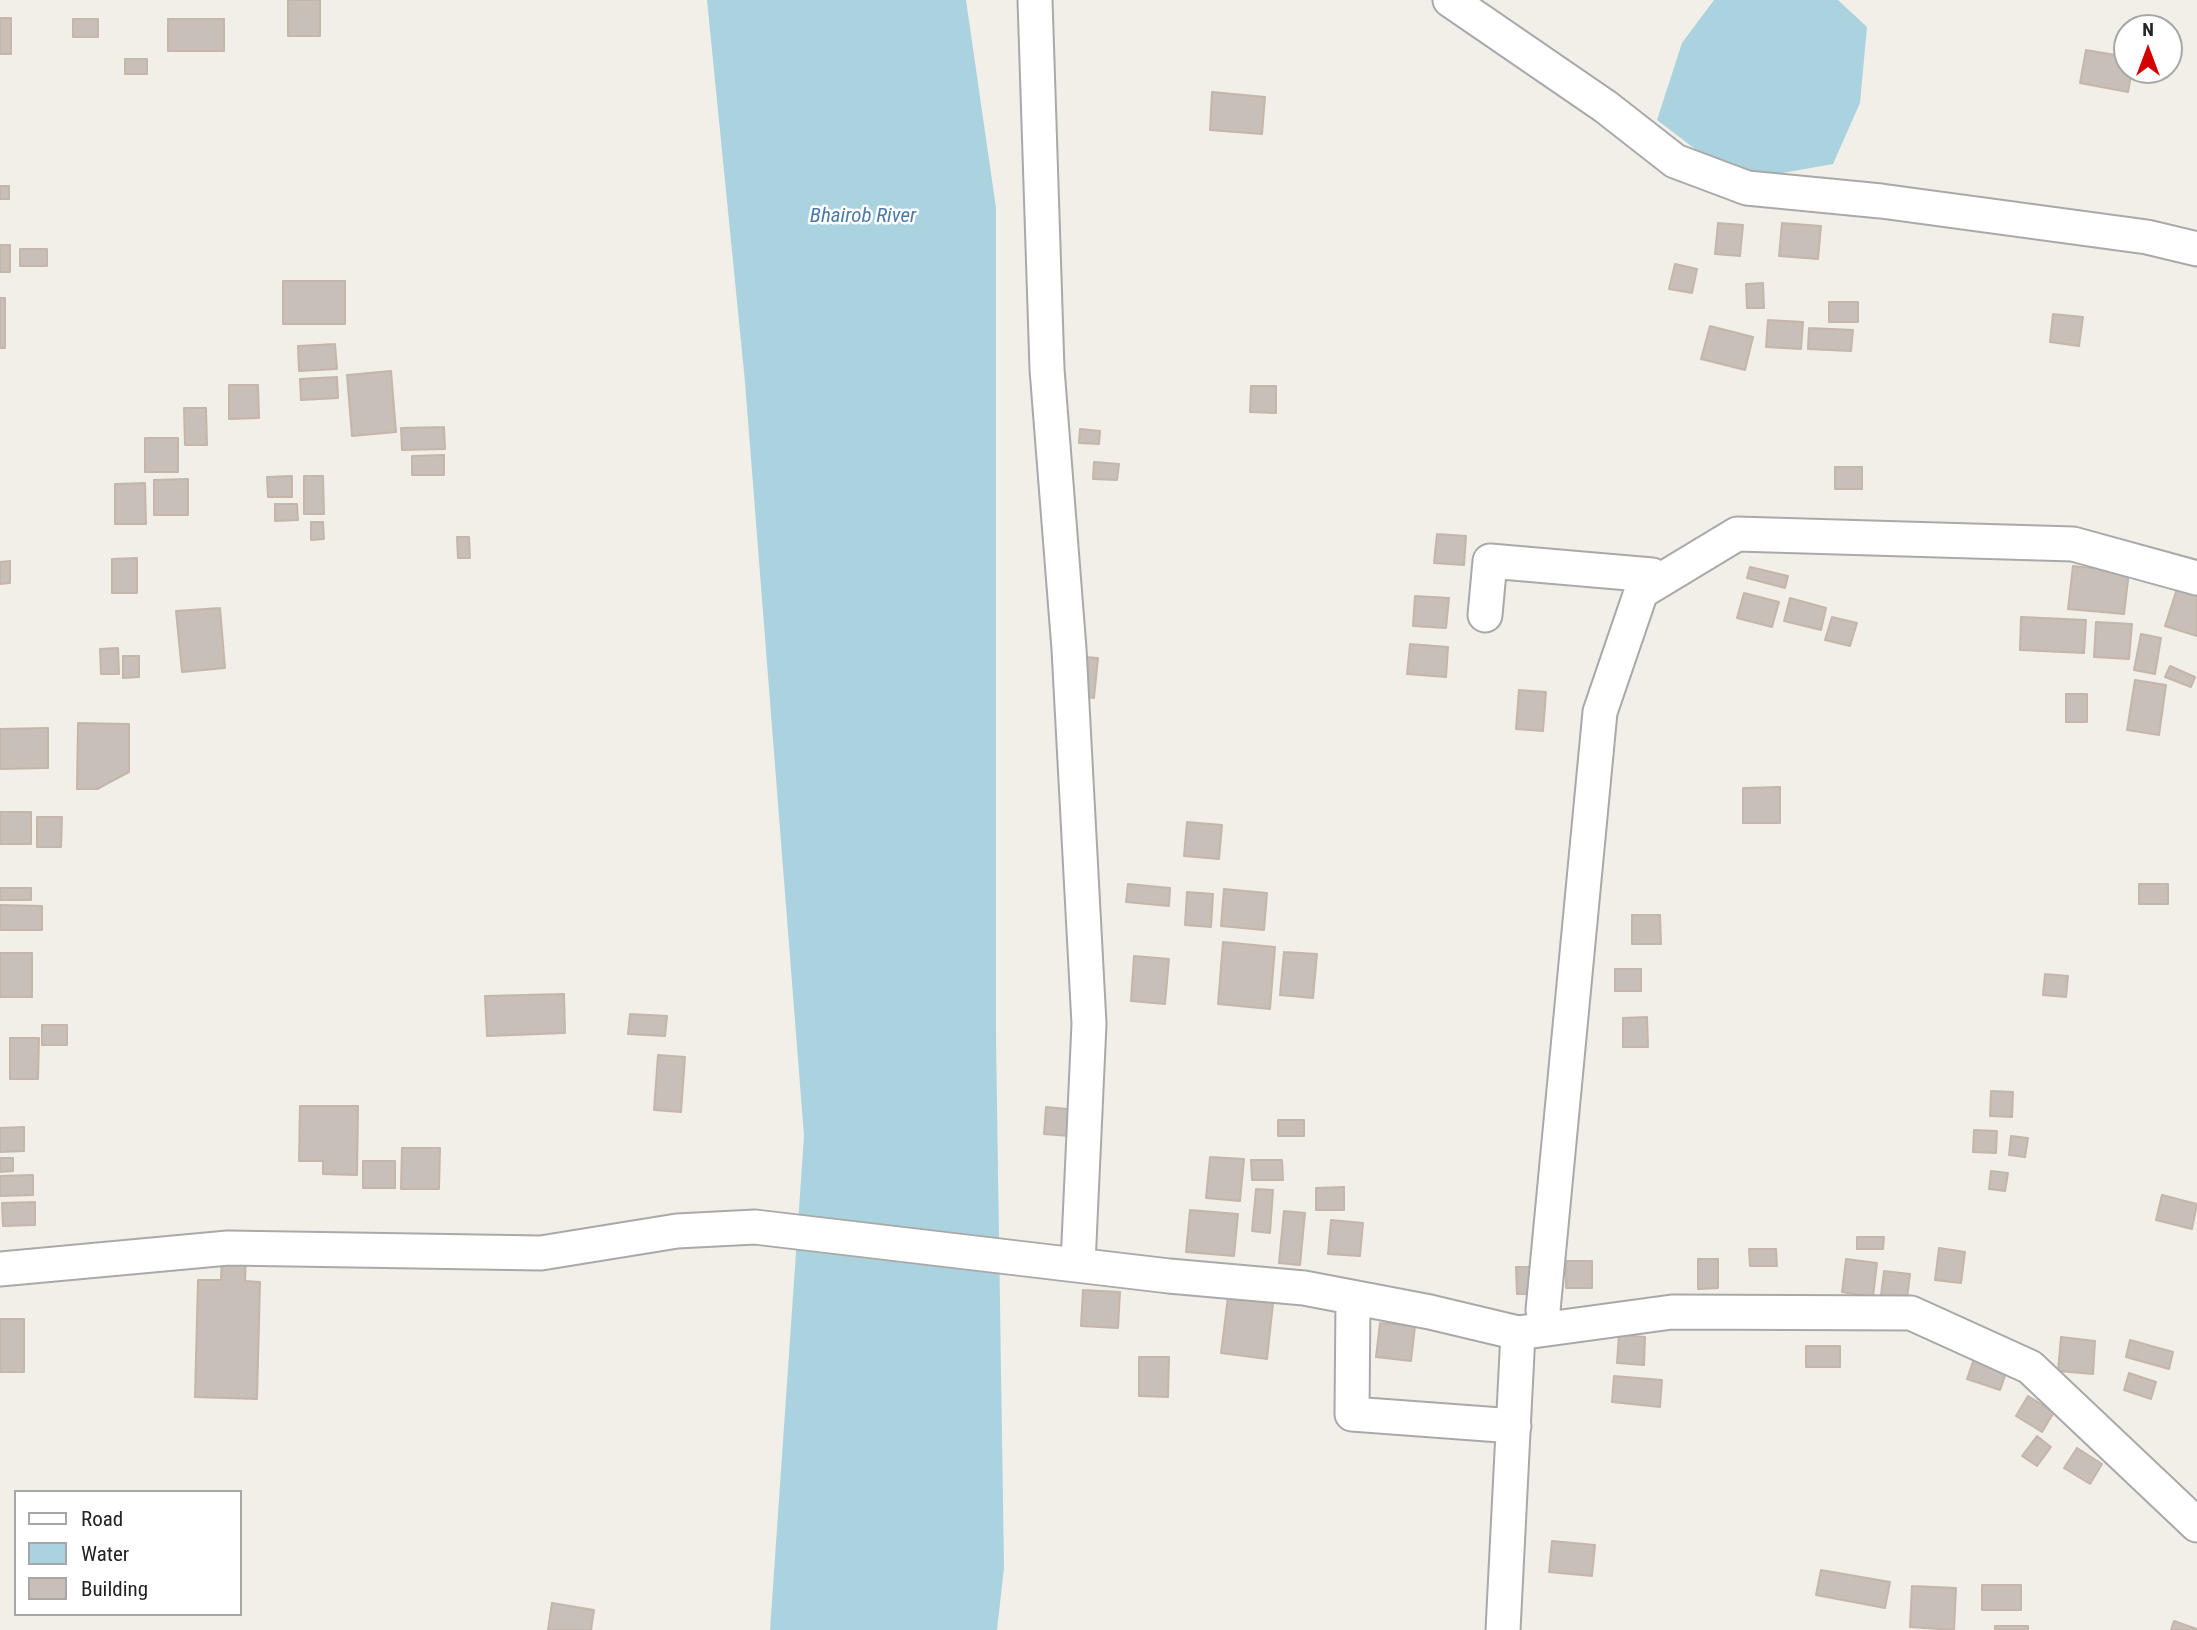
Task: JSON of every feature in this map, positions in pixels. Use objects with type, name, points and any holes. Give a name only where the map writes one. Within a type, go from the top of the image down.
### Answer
[{"type":"street","points":[[1035,0],[1047,369],[1069,649],[1088,1024],[1078,1264]]},
{"type":"street","points":[[1450,0],[1606,107],[1675,162],[1747,188],[1894,203],[2147,237],[2197,249]]},
{"type":"street","points":[[1543,1310],[1600,712],[1642,592],[1737,534],[2073,544],[2197,578]]},
{"type":"street","points":[[1485,615],[1490,561],[1652,575]]},
{"type":"street","points":[[0,1269],[228,1248],[541,1253],[677,1231],[755,1227],[1169,1276],[1304,1288],[1430,1312],[1518,1333],[1672,1312],[1911,1313],[2030,1367],[2197,1525]]},
{"type":"street","points":[[1353,1298],[1352,1414],[1514,1426]]},
{"type":"street","points":[[1503,1630],[1518,1333]]},
{"type":"water","name":"Bhairob River","points":[[707,0],[966,0],[996,208],[996,1038],[1004,1568],[997,1630],[770,1630],[804,1136],[745,382]]},
{"type":"water","points":[[1714,0],[1838,0],[1867,27],[1860,103],[1833,164],[1771,175],[1711,161],[1657,120],[1682,43]]},
{"type":"building","points":[[288,0],[320,0],[320,36],[288,36]]},
{"type":"building","points":[[0,18],[11,18],[11,54],[0,54]]},
{"type":"building","points":[[73,19],[98,19],[98,37],[73,37]]},
{"type":"building","points":[[168,19],[224,19],[224,51],[168,51]]},
{"type":"building","points":[[2086,50],[2113,55],[2113,84],[2129,84],[2128,92],[2080,83]]},
{"type":"building","points":[[125,59],[147,59],[147,74],[125,74]]},
{"type":"building","points":[[1212,92],[1265,97],[1262,134],[1210,130]]},
{"type":"building","points":[[0,186],[9,186],[9,199],[0,199]]},
{"type":"building","points":[[1718,223],[1743,225],[1740,256],[1715,254]]},
{"type":"building","points":[[1782,223],[1821,226],[1818,259],[1779,256]]},
{"type":"building","points":[[0,245],[10,245],[10,272],[0,272]]},
{"type":"building","points":[[20,249],[47,249],[47,266],[20,266]]},
{"type":"building","points":[[1675,264],[1697,269],[1692,293],[1669,289]]},
{"type":"building","points":[[283,281],[345,281],[345,324],[283,324]]},
{"type":"building","points":[[1763,283],[1764,308],[1747,308],[1746,284]]},
{"type":"building","points":[[0,298],[5,298],[5,348],[0,348]]},
{"type":"building","points":[[1829,302],[1858,302],[1858,322],[1829,322]]},
{"type":"building","points":[[2053,314],[2083,317],[2079,346],[2050,342]]},
{"type":"building","points":[[1768,320],[1803,322],[1801,349],[1766,347]]},
{"type":"building","points":[[1710,326],[1753,337],[1745,370],[1701,359]]},
{"type":"building","points":[[1809,328],[1853,330],[1851,351],[1808,349]]},
{"type":"building","points":[[335,344],[337,369],[299,371],[298,346]]},
{"type":"building","points":[[391,371],[396,432],[352,436],[347,375]]},
{"type":"building","points":[[337,377],[338,398],[301,400],[300,379]]},
{"type":"building","points":[[229,385],[258,385],[259,418],[229,419]]},
{"type":"building","points":[[1251,386],[1276,386],[1276,413],[1250,412]]},
{"type":"building","points":[[184,408],[206,408],[207,445],[185,445]]},
{"type":"building","points":[[444,427],[445,449],[402,450],[401,428]]},
{"type":"building","points":[[1080,429],[1100,431],[1099,444],[1079,443]]},
{"type":"building","points":[[145,438],[178,438],[178,472],[145,472]]},
{"type":"building","points":[[444,455],[444,475],[412,475],[412,456]]},
{"type":"building","points":[[1094,462],[1119,464],[1117,480],[1093,479]]},
{"type":"building","points":[[1835,467],[1862,467],[1862,489],[1835,489]]},
{"type":"building","points":[[292,476],[292,497],[268,497],[267,477]]},
{"type":"building","points":[[304,476],[323,476],[324,514],[304,514]]},
{"type":"building","points":[[188,479],[188,515],[154,515],[154,480]]},
{"type":"building","points":[[145,483],[146,524],[115,524],[115,484]]},
{"type":"building","points":[[275,504],[297,504],[298,520],[275,521]]},
{"type":"building","points":[[311,522],[323,522],[324,539],[311,540]]},
{"type":"building","points":[[1437,534],[1466,536],[1464,565],[1434,563]]},
{"type":"building","points":[[457,537],[469,537],[470,558],[458,558]]},
{"type":"building","points":[[137,558],[137,593],[112,593],[112,559]]},
{"type":"building","points":[[10,561],[10,583],[0,584],[0,562]]},
{"type":"building","points":[[2073,566],[2129,572],[2124,614],[2068,609]]},
{"type":"building","points":[[1750,567],[1788,576],[1785,588],[1747,578]]},
{"type":"building","points":[[2182,573],[2197,578],[2197,636],[2165,626]]},
{"type":"building","points":[[1744,593],[1779,602],[1772,627],[1737,618]]},
{"type":"building","points":[[1415,596],[1449,598],[1446,628],[1413,626]]},
{"type":"building","points":[[1790,598],[1826,608],[1821,630],[1784,621]]},
{"type":"building","points":[[220,608],[225,668],[182,672],[176,611]]},
{"type":"building","points":[[1832,617],[1857,623],[1850,646],[1825,640]]},
{"type":"building","points":[[2021,617],[2086,620],[2084,653],[2020,650]]},
{"type":"building","points":[[2096,622],[2132,624],[2129,659],[2094,657]]},
{"type":"building","points":[[2141,634],[2161,638],[2155,674],[2134,670]]},
{"type":"building","points":[[1410,644],[1448,647],[1446,677],[1407,674]]},
{"type":"building","points":[[118,648],[119,674],[101,674],[100,649]]},
{"type":"building","points":[[123,656],[139,656],[139,677],[123,678]]},
{"type":"building","points":[[1072,656],[1098,658],[1094,698],[1069,695]]},
{"type":"building","points":[[2170,666],[2195,677],[2191,687],[2165,677]]},
{"type":"building","points":[[2135,680],[2166,685],[2159,735],[2127,730]]},
{"type":"building","points":[[1519,690],[1546,692],[1543,731],[1516,729]]},
{"type":"building","points":[[2066,694],[2087,694],[2087,722],[2066,722]]},
{"type":"building","points":[[78,723],[129,724],[129,772],[97,789],[77,789]]},
{"type":"building","points":[[48,728],[48,768],[0,769],[0,729]]},
{"type":"building","points":[[1780,787],[1780,823],[1743,823],[1743,788]]},
{"type":"building","points":[[0,812],[31,812],[31,844],[0,844]]},
{"type":"building","points":[[37,817],[62,817],[61,847],[37,847]]},
{"type":"building","points":[[1187,822],[1222,825],[1219,859],[1184,856]]},
{"type":"building","points":[[1128,884],[1170,888],[1169,906],[1126,902]]},
{"type":"building","points":[[2139,884],[2168,884],[2168,904],[2139,904]]},
{"type":"building","points":[[0,888],[31,888],[31,900],[0,900]]},
{"type":"building","points":[[1224,889],[1267,893],[1264,930],[1221,926]]},
{"type":"building","points":[[1187,892],[1213,894],[1211,927],[1185,925]]},
{"type":"building","points":[[0,905],[42,906],[42,930],[0,930]]},
{"type":"building","points":[[1632,915],[1660,915],[1661,944],[1632,944]]},
{"type":"building","points":[[1223,942],[1275,947],[1270,1009],[1218,1004]]},
{"type":"building","points":[[1284,952],[1317,954],[1313,998],[1280,995]]},
{"type":"building","points":[[0,953],[32,953],[32,997],[0,997]]},
{"type":"building","points":[[1134,956],[1169,959],[1165,1004],[1131,1001]]},
{"type":"building","points":[[1615,969],[1641,969],[1641,991],[1615,991]]},
{"type":"building","points":[[2045,974],[2068,976],[2066,997],[2043,995]]},
{"type":"building","points":[[564,994],[565,1033],[487,1036],[485,996]]},
{"type":"building","points":[[630,1014],[667,1016],[665,1036],[628,1034]]},
{"type":"building","points":[[1647,1017],[1648,1047],[1623,1047],[1623,1018]]},
{"type":"building","points":[[42,1025],[67,1025],[67,1045],[42,1045]]},
{"type":"building","points":[[10,1038],[39,1038],[38,1079],[10,1079]]},
{"type":"building","points":[[658,1055],[685,1057],[681,1112],[654,1110]]},
{"type":"building","points":[[1991,1091],[2013,1092],[2012,1117],[1990,1116]]},
{"type":"building","points":[[300,1106],[358,1106],[357,1175],[323,1174],[323,1161],[299,1161]]},
{"type":"building","points":[[1046,1107],[1099,1112],[1096,1138],[1044,1134]]},
{"type":"building","points":[[1278,1120],[1304,1120],[1304,1136],[1278,1136]]},
{"type":"building","points":[[24,1127],[24,1151],[0,1152],[0,1128]]},
{"type":"building","points":[[1974,1130],[1997,1131],[1996,1153],[1973,1152]]},
{"type":"building","points":[[2011,1136],[2028,1138],[2025,1157],[2009,1155]]},
{"type":"building","points":[[402,1148],[440,1148],[439,1189],[401,1189]]},
{"type":"building","points":[[1210,1157],[1244,1159],[1240,1201],[1206,1198]]},
{"type":"building","points":[[0,1158],[13,1158],[13,1171],[0,1172]]},
{"type":"building","points":[[1251,1160],[1282,1160],[1283,1180],[1252,1180]]},
{"type":"building","points":[[363,1161],[395,1161],[395,1188],[363,1188]]},
{"type":"building","points":[[1991,1171],[2008,1173],[2005,1191],[1989,1189]]},
{"type":"building","points":[[33,1175],[33,1195],[0,1196],[0,1176]]},
{"type":"building","points":[[1344,1187],[1344,1210],[1316,1210],[1316,1188]]},
{"type":"building","points":[[1256,1189],[1273,1190],[1270,1233],[1252,1231]]},
{"type":"building","points":[[2162,1195],[2197,1204],[2192,1229],[2156,1220]]},
{"type":"building","points":[[35,1202],[35,1225],[3,1226],[2,1203]]},
{"type":"building","points":[[1190,1210],[1238,1214],[1234,1256],[1186,1252]]},
{"type":"building","points":[[1284,1211],[1305,1213],[1300,1265],[1279,1263]]},
{"type":"building","points":[[1331,1220],[1363,1223],[1360,1256],[1328,1254]]},
{"type":"building","points":[[1857,1237],[1884,1237],[1883,1249],[1857,1249]]},
{"type":"building","points":[[1939,1248],[1965,1252],[1961,1283],[1935,1280]]},
{"type":"building","points":[[1749,1249],[1776,1249],[1777,1266],[1750,1266]]},
{"type":"building","points":[[222,1253],[246,1254],[245,1281],[260,1282],[257,1399],[195,1397],[198,1280],[221,1280]]},
{"type":"building","points":[[1698,1259],[1718,1259],[1718,1288],[1698,1289]]},
{"type":"building","points":[[1846,1259],[1877,1263],[1873,1297],[1842,1292]]},
{"type":"building","points":[[1566,1261],[1592,1261],[1592,1288],[1566,1288]]},
{"type":"building","points":[[1516,1267],[1531,1267],[1531,1294],[1517,1294]]},
{"type":"building","points":[[1884,1271],[1910,1274],[1906,1307],[1880,1304]]},
{"type":"building","points":[[1229,1289],[1274,1294],[1267,1359],[1221,1353]]},
{"type":"building","points":[[1083,1290],[1120,1292],[1118,1328],[1081,1326]]},
{"type":"building","points":[[0,1319],[24,1319],[24,1372],[0,1372]]},
{"type":"building","points":[[1380,1323],[1415,1326],[1411,1361],[1376,1357]]},
{"type":"building","points":[[1619,1335],[1645,1337],[1644,1365],[1617,1363]]},
{"type":"building","points":[[2061,1337],[2095,1341],[2093,1374],[2058,1371]]},
{"type":"building","points":[[2130,1340],[2173,1352],[2169,1369],[2126,1357]]},
{"type":"building","points":[[1806,1346],[1840,1346],[1840,1367],[1806,1367]]},
{"type":"building","points":[[1139,1357],[1169,1357],[1168,1397],[1139,1396]]},
{"type":"building","points":[[1974,1359],[2007,1370],[2000,1390],[1967,1379]]},
{"type":"building","points":[[2129,1373],[2156,1382],[2151,1399],[2124,1390]]},
{"type":"building","points":[[1614,1376],[1662,1380],[1660,1407],[1612,1402]]},
{"type":"building","points":[[2028,1396],[2054,1412],[2042,1432],[2016,1416]]},
{"type":"building","points":[[2037,1436],[2051,1447],[2037,1466],[2022,1456]]},
{"type":"building","points":[[2077,1448],[2102,1464],[2090,1484],[2064,1468]]},
{"type":"building","points":[[1552,1541],[1595,1545],[1592,1576],[1549,1572]]},
{"type":"building","points":[[1821,1570],[1890,1582],[1885,1608],[1816,1595]]},
{"type":"building","points":[[1982,1585],[2021,1585],[2021,1610],[1982,1610]]},
{"type":"building","points":[[1912,1586],[1956,1588],[1954,1630],[1910,1627]]},
{"type":"building","points":[[552,1603],[594,1610],[591,1630],[548,1630]]},
{"type":"building","points":[[2174,1621],[2197,1629],[2197,1630],[2171,1630]]},
{"type":"building","points":[[1995,1626],[2028,1626],[2028,1630],[1995,1630]]}]
